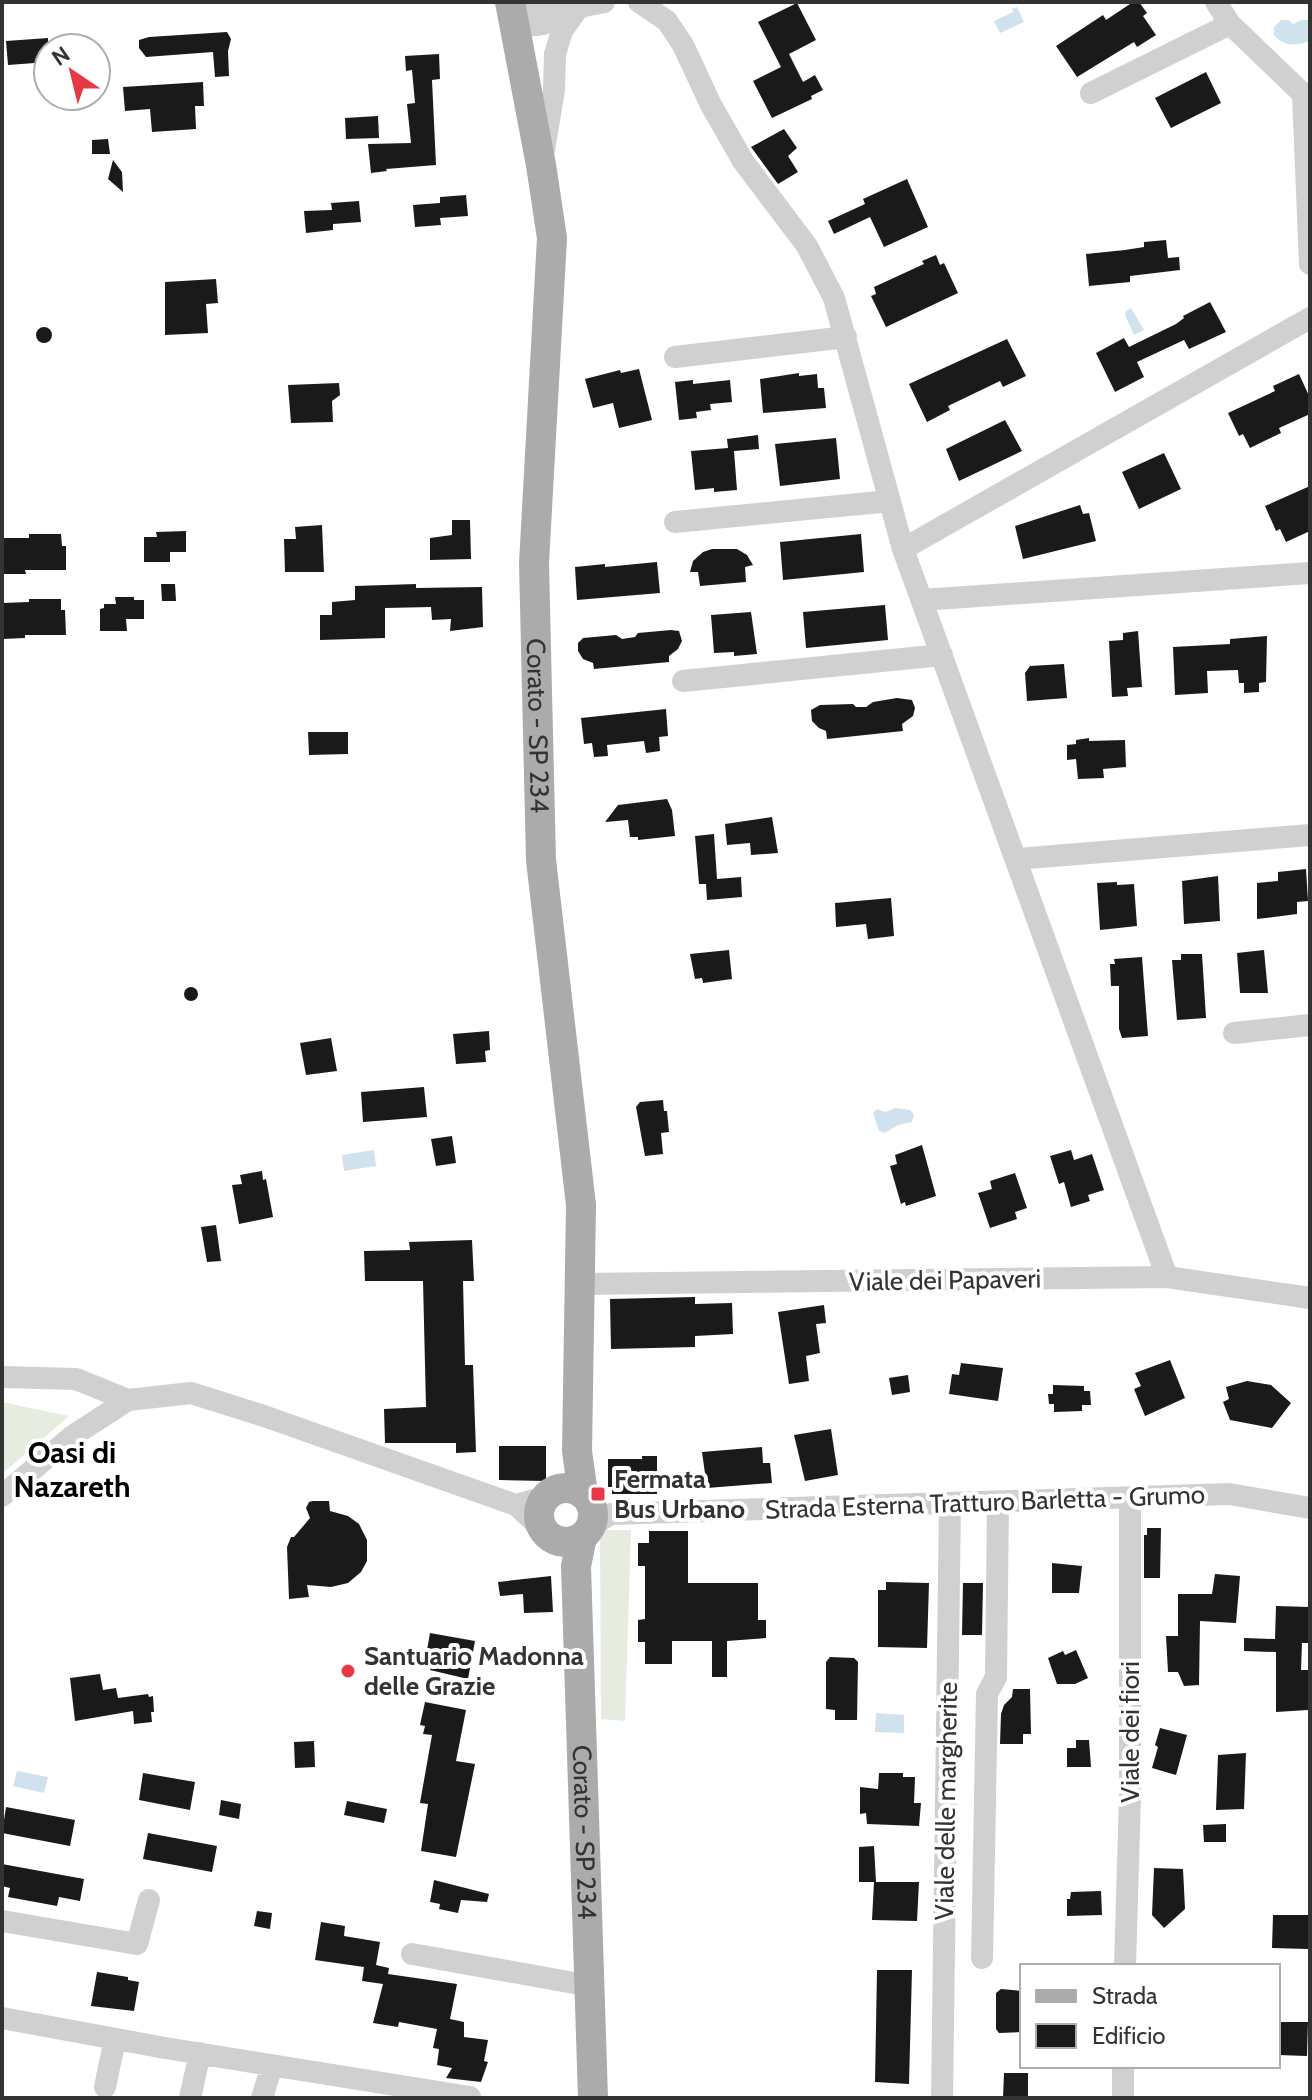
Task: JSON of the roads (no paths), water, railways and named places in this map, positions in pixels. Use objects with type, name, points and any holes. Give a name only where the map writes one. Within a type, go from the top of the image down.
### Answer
[{"type":"main road","name":"Corato - SP 234","points":[[513,13],[552,238],[534,563],[541,860],[581,1205],[574,1520],[593,2098]]},
{"type":"street","points":[[513,13],[551,2],[604,2]]},
{"type":"street","points":[[639,2],[667,21],[683,45],[711,105],[743,161],[807,246],[834,298],[903,549],[1167,1277]]},
{"type":"street","points":[[1216,2],[1230,24],[1306,93],[1310,264]]},
{"type":"street","points":[[513,13],[533,27],[553,22],[573,4]]},
{"type":"street","points":[[541,165],[554,90],[555,54],[573,4]]},
{"type":"street","points":[[1091,93],[1230,24]]},
{"type":"street","points":[[903,549],[1310,318]]},
{"type":"street","points":[[675,357],[846,337]]},
{"type":"street","points":[[675,522],[890,501]]},
{"type":"street","points":[[922,600],[1310,573]]},
{"type":"street","points":[[683,681],[942,655]]},
{"type":"street","points":[[1016,859],[1310,835]]},
{"type":"street","points":[[1234,1033],[1310,1025]]},
{"type":"street","name":"Viale dei Papaveri","points":[[579,1284],[1167,1277],[1310,1298]]},
{"type":"street","points":[[2,1377],[76,1379],[128,1400]]},
{"type":"street","points":[[2,1496],[71,1437],[128,1400],[191,1393],[516,1505],[574,1520]]},
{"type":"street","name":"Strada Esterna Tratturo Barletta - Grumo","points":[[516,1505],[574,1520],[1229,1494],[1310,1508]]},
{"type":"street","name":"Viale dei fiori","points":[[1125,1964],[1130,1796],[1130,1497]]},
{"type":"street","points":[[982,1958],[987,1694],[996,1677],[998,1502]]},
{"type":"street","name":"Viale delle margherite","points":[[942,2098],[950,1503]]},
{"type":"street","points":[[2,1921],[137,1944],[149,1900]]},
{"type":"street","points":[[412,1954],[591,1986]]},
{"type":"street","points":[[2,2018],[272,2065],[360,2089],[470,2097]]},
{"type":"street","points":[[105,2087],[115,2039]]},
{"type":"street","points":[[190,2098],[200,2053]]},
{"type":"street","points":[[262,2098],[272,2065]]},
{"type":"street","points":[[1123,2068],[1123,2098]]},
{"type":"water","points":[[1017,7],[1024,22],[1000,33],[994,21]]},
{"type":"water","points":[[1281,20],[1289,20],[1293,24],[1310,20],[1310,41],[1300,44],[1282,42],[1274,35],[1274,27]]},
{"type":"water","points":[[1131,308],[1144,330],[1134,335],[1125,315]]},
{"type":"water","points":[[895,1108],[910,1110],[914,1115],[912,1122],[898,1125],[885,1133],[879,1131],[873,1113],[877,1109],[885,1112]]},
{"type":"water","points":[[374,1150],[376,1166],[344,1171],[342,1155]]},
{"type":"water","points":[[876,1713],[904,1715],[904,1733],[875,1732]]},
{"type":"water","points":[[17,1771],[48,1777],[44,1793],[13,1786]]},
{"type":"place","name":"Fermata Bus Urbano","points":[[598,1494]]},
{"type":"place","name":"Santuario Madonna delle Grazie","points":[[348,1671]]},
{"type":"district","name":"Oasi di Nazareth","points":[[72,1469]]}]
